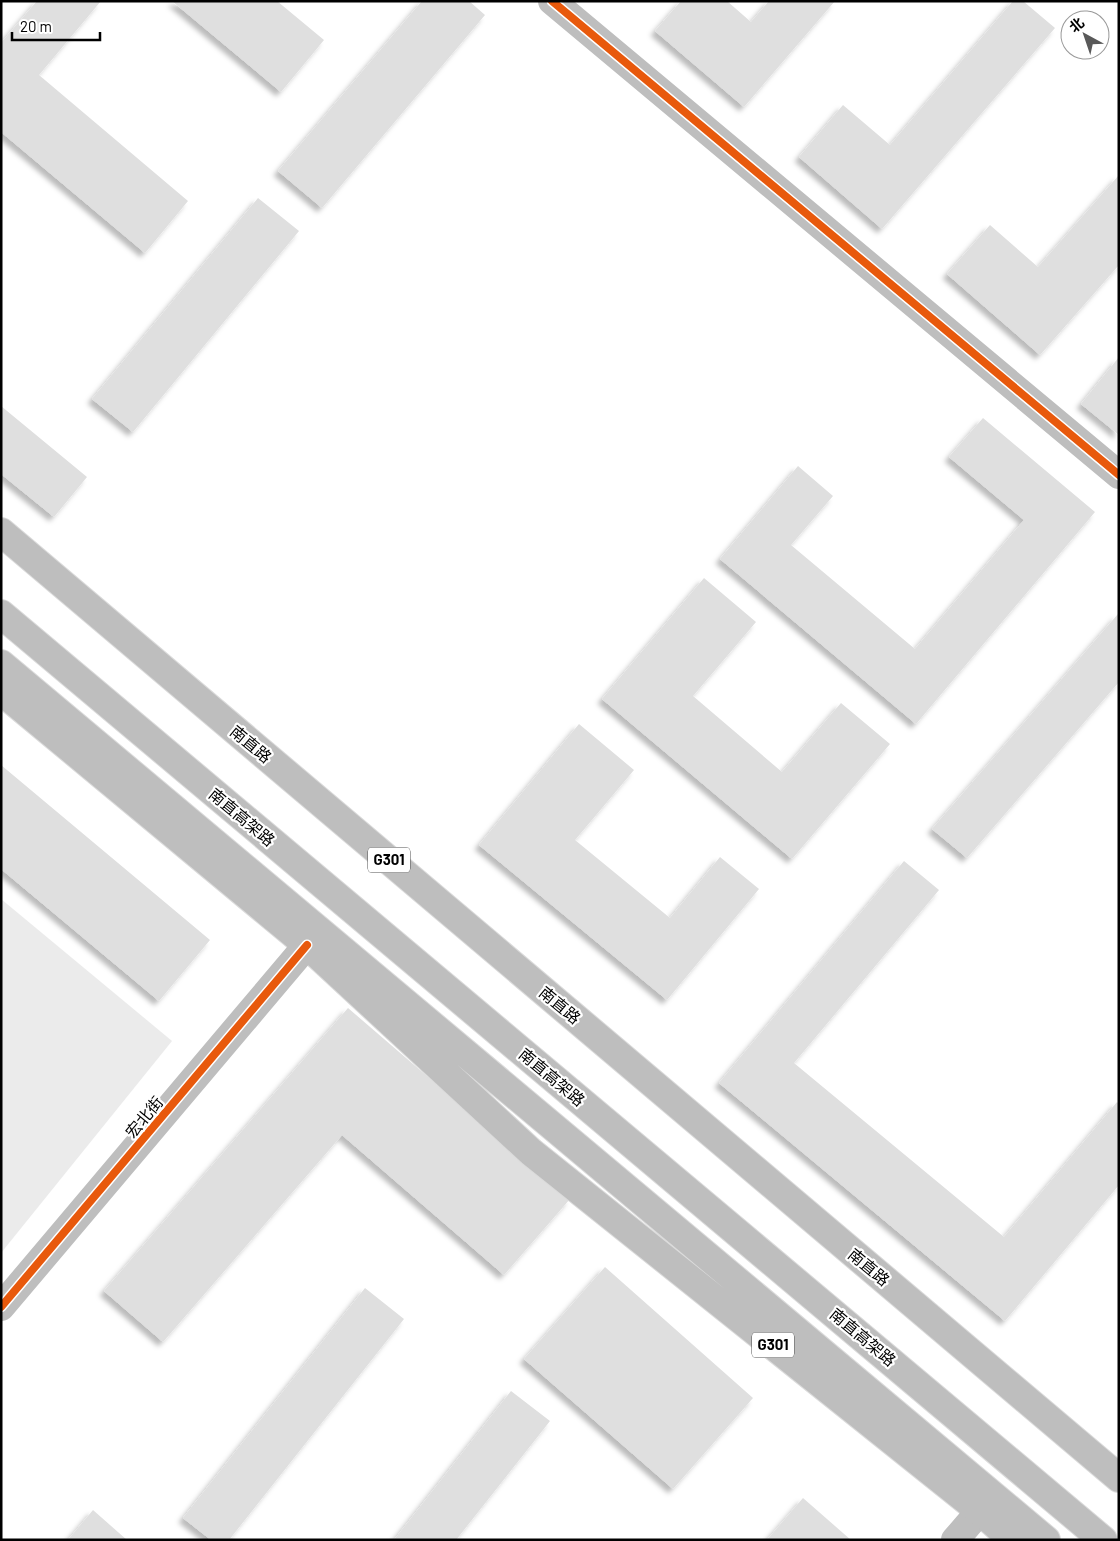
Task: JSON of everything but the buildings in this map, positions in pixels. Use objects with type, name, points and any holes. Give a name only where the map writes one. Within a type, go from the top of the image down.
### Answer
[{"type":"main road","points":[[552,1],[1119,476]]},
{"type":"main road","name":"南直路","points":[[1,532],[1119,1478]]},
{"type":"main road","name":"南直高架路","points":[[1,614],[1104,1540]]},
{"type":"main road","points":[[1,664],[1046,1540]]},
{"type":"main road","name":"G301","points":[[1,691],[307,945],[531,1152],[1014,1540]]},
{"type":"main road","name":"宏北街","points":[[1,1307],[307,945]]},
{"type":"main road","points":[[955,1540],[980,1511]]},
{"type":"shaded area","points":[[1,899],[172,1041],[1,1253]]},
{"type":"cycle path","points":[[552,1],[1119,475]]},
{"type":"cycle path","points":[[1,1307],[307,945]]}]
